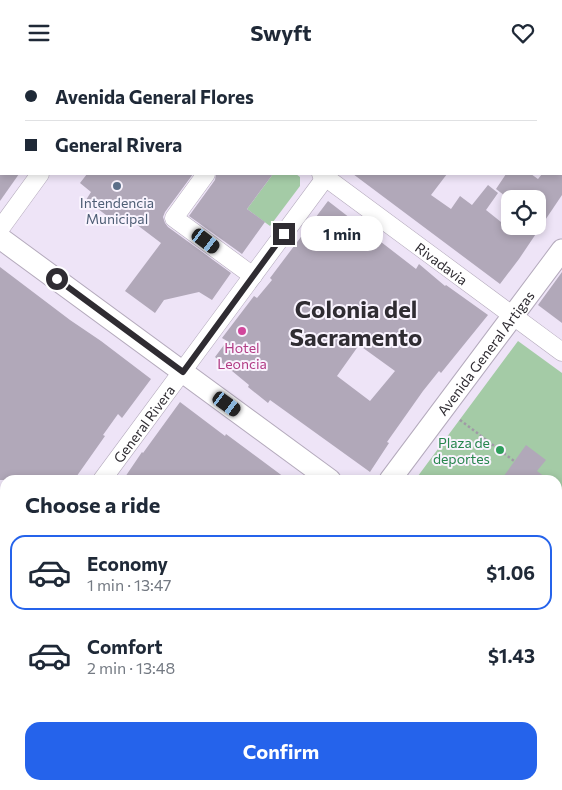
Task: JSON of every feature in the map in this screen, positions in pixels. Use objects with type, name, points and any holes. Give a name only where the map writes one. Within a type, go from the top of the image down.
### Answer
[{"type":"street","points":[[0,229],[39,175]]},
{"type":"street","points":[[205,175],[174,217],[253,276]]},
{"type":"street","name":"General Rivera","points":[[106,475],[183,372],[325,175]]},
{"type":"street","name":"Rivadavia","points":[[325,175],[562,352]]},
{"type":"street","points":[[0,238],[323,475]]},
{"type":"street","name":"Avenida General Artigas","points":[[394,475],[562,250]]},
{"type":"path","points":[[460,420],[514,461]]},
{"type":"green space","points":[[272,175],[297,175],[300,177],[300,186],[270,226],[247,209]]},
{"type":"green space","name":"Plaza de deportes","points":[[518,341],[562,373],[562,475],[419,475]]},
{"type":"building","points":[[0,175],[18,175],[0,201]]},
{"type":"building","points":[[86,175],[192,175],[163,217],[168,227],[231,273],[212,300],[199,292],[164,300],[155,313],[125,291],[161,243],[124,215],[118,224],[86,200],[91,192],[80,183]]},
{"type":"building","points":[[216,175],[272,175],[247,209],[265,222],[242,254],[189,216],[215,180]]},
{"type":"building","points":[[354,175],[446,175],[431,195],[451,209],[460,196],[472,205],[488,185],[498,193],[486,210],[501,222],[501,235],[535,235],[500,284]]},
{"type":"building","points":[[505,175],[532,175],[538,179],[541,175],[562,175],[562,195],[546,219],[546,190],[501,190],[501,193],[496,189]]},
{"type":"building","points":[[328,201],[416,269],[419,264],[445,286],[488,315],[441,373],[439,371],[423,391],[387,442],[389,443],[370,472],[270,400],[268,403],[215,357],[227,341],[222,338],[254,296],[257,298],[272,280],[270,278]],"holes":[[[359,345],[395,371],[370,401],[337,376]]]},
{"type":"building","points":[[0,267],[151,379],[122,418],[118,414],[78,475],[0,475]]},
{"type":"building","points":[[562,272],[562,323],[538,305]]},
{"type":"building","points":[[180,402],[281,475],[126,475]]},
{"type":"building","points":[[526,445],[546,460],[537,471],[542,475],[505,475]]},
{"type":"place","name":"Intendencia Municipal","points":[[117,186]]},
{"type":"place","name":"Hotel Leoncia","points":[[242,331]]},
{"type":"place","name":"Plaza de deportes","points":[[500,450]]},
{"type":"district","name":"Colonia del Sacramento","points":[[356,322]]},
{"type":"route","points":[[57,279],[183,372],[284,234]]}]
